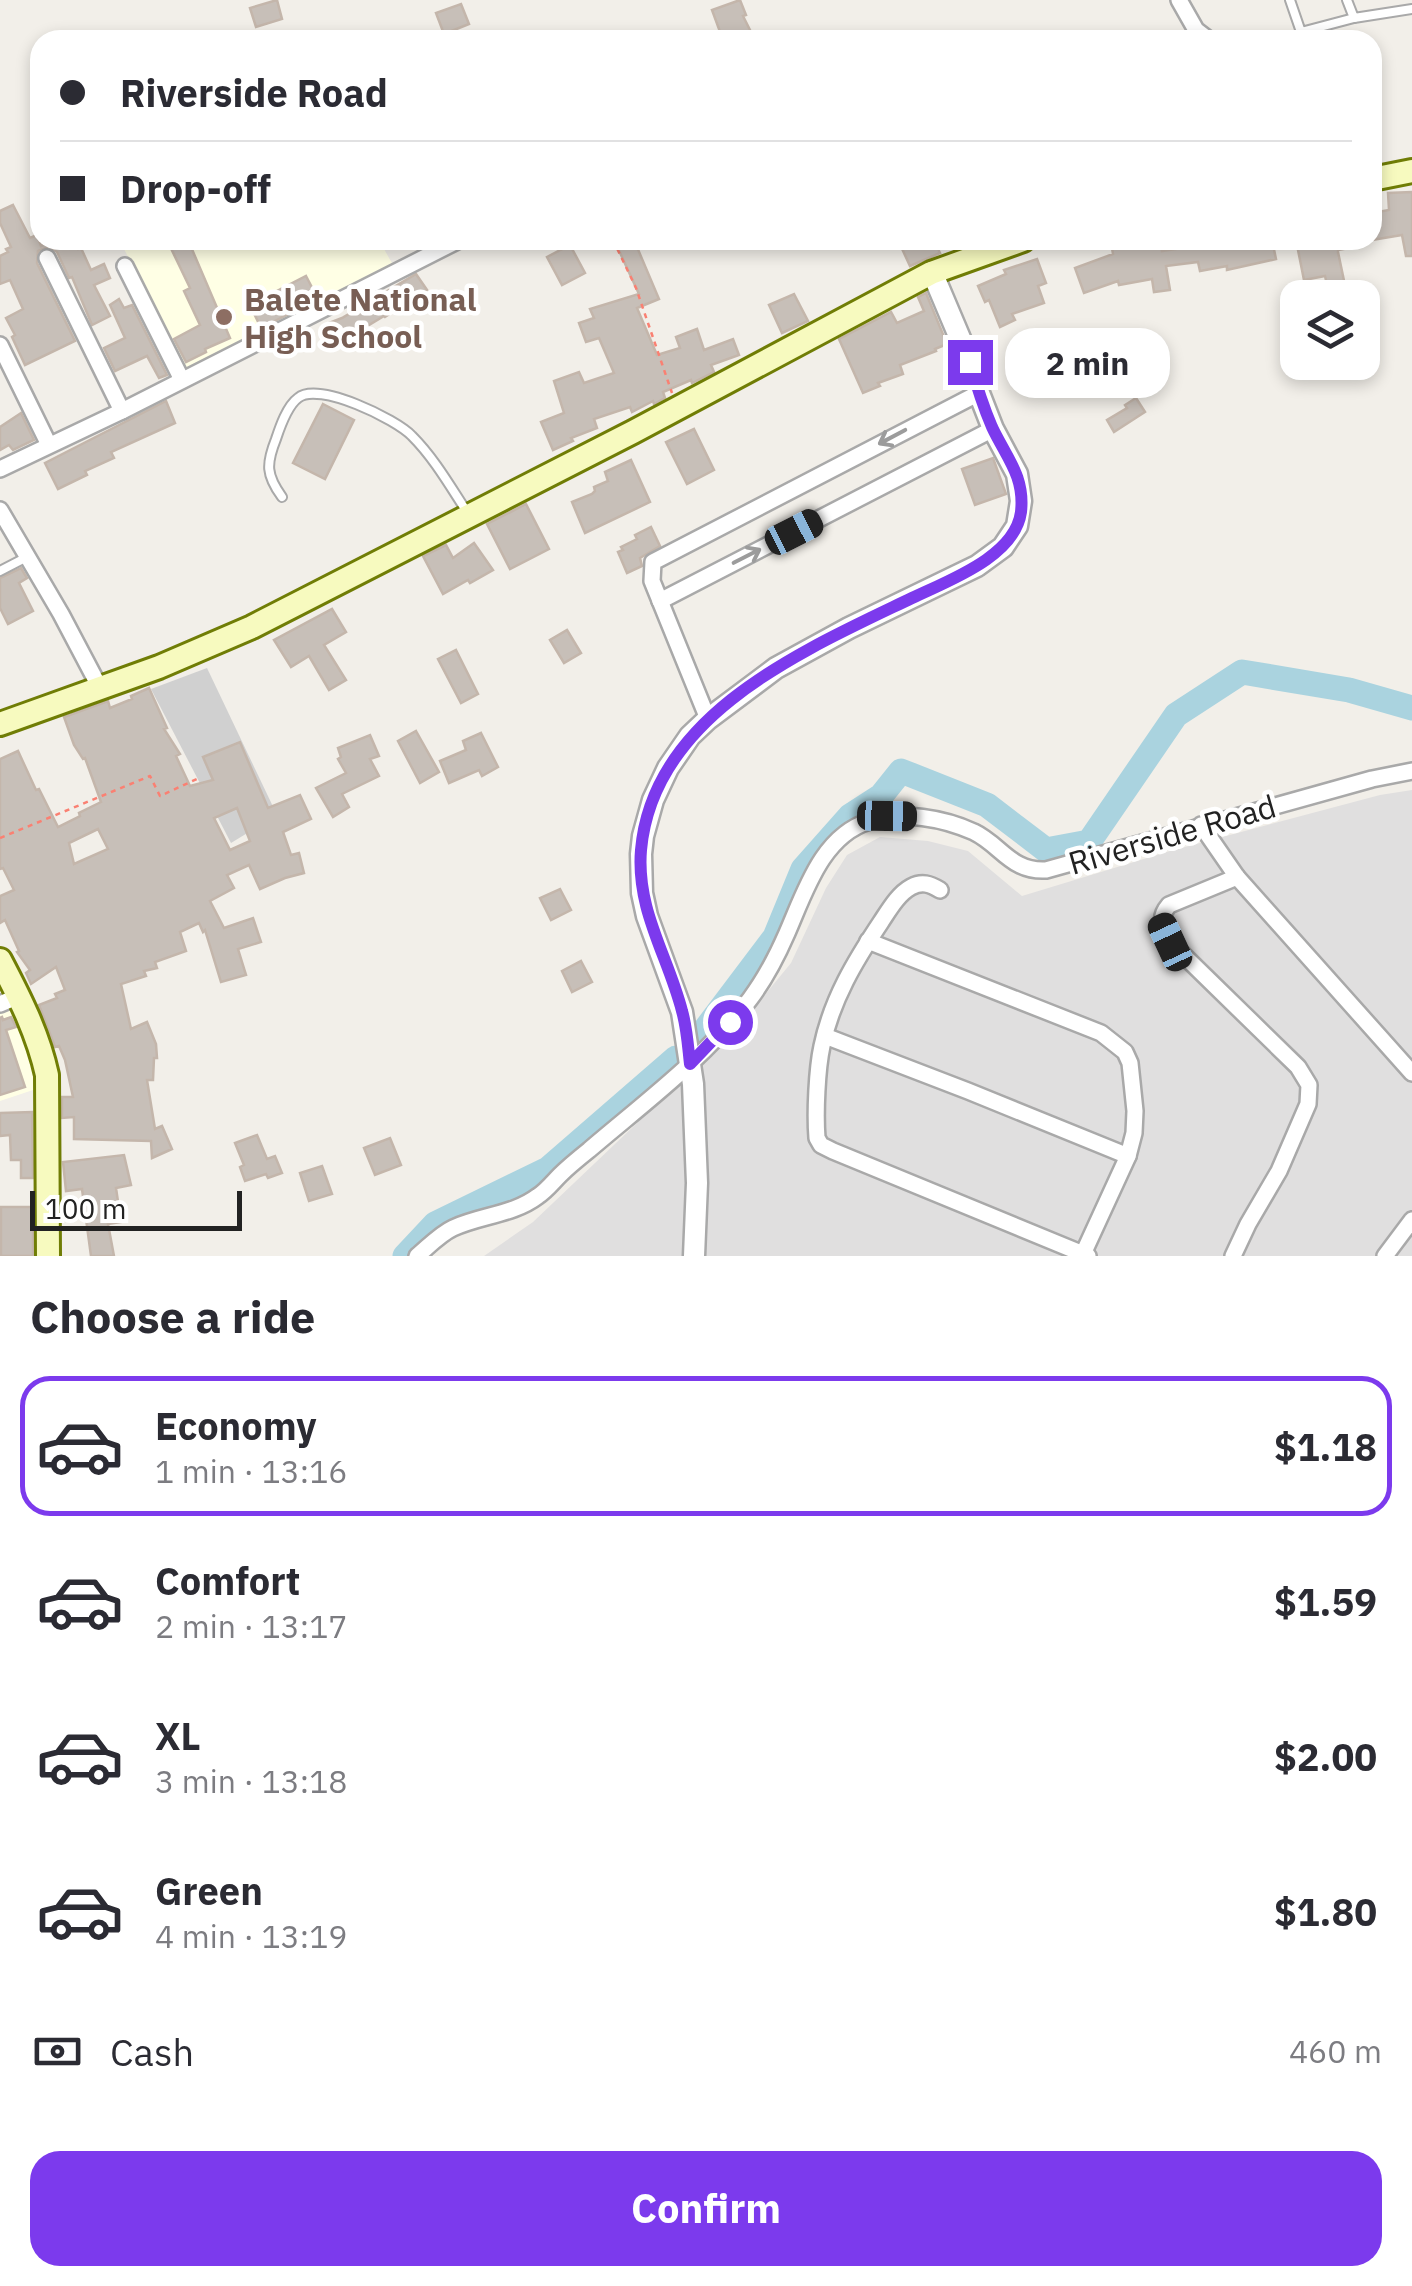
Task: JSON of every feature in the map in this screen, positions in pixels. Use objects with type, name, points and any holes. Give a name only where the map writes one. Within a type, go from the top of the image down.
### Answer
[{"type":"main road","points":[[1382,173],[1412,171]]},
{"type":"main road","points":[[0,724],[173,661],[252,626],[470,516],[932,272],[995,250]]},
{"type":"main road","points":[[0,960],[9,999],[42,1052],[48,1076],[48,1256]]},
{"type":"street","points":[[1179,0],[1196,30]]},
{"type":"street","points":[[0,469],[182,380],[429,250]]},
{"type":"street","points":[[47,258],[122,410]]},
{"type":"street","points":[[126,266],[182,380]]},
{"type":"street","points":[[694,1256],[694,1084],[682,1012],[642,893],[641,854],[649,814],[668,768],[690,736],[708,719],[776,668],[978,566],[1002,546],[1017,526],[1017,474],[993,429],[932,272]]},
{"type":"street","points":[[0,344],[49,445]]},
{"type":"street","points":[[708,719],[652,582],[653,562],[978,393]]},
{"type":"street","points":[[660,601],[993,429]]},
{"type":"street","points":[[0,511],[100,688]]},
{"type":"street","name":"Riverside Road","points":[[417,1256],[452,1228],[506,1212],[539,1196],[690,1064],[759,985],[830,849],[865,822],[887,816],[938,820],[976,833],[1010,860],[1032,871],[1046,870],[1372,779],[1412,772]]},
{"type":"street","points":[[1201,825],[1237,878],[1412,1074]]},
{"type":"street","points":[[1233,1256],[1308,1104],[1308,1085],[1298,1067],[1170,942],[1161,921],[1169,905],[1237,878]]},
{"type":"street","points":[[868,941],[1101,1033],[1125,1052],[1132,1074],[1134,1134],[1086,1255],[822,1145],[816,1138],[821,1049],[848,972],[868,941],[906,890],[927,884],[940,890]]},
{"type":"street","points":[[824,1036],[1128,1156]]},
{"type":"street","points":[[1386,1256],[1412,1220]]},
{"type":"lane","points":[[1290,0],[1299,30]]},
{"type":"lane","points":[[1347,0],[1354,18]]},
{"type":"lane","points":[[1308,30],[1412,8]]},
{"type":"lane","points":[[282,497],[270,480],[269,456],[292,405],[299,396],[316,394],[356,403],[408,432],[429,455],[470,516]]},
{"type":"lane","points":[[0,570],[27,557]]},
{"type":"path","points":[[618,250],[636,288],[677,408]]},
{"type":"path","points":[[0,838],[150,776],[160,796],[198,778]]},
{"type":"shaded area","name":"Balete National High School","points":[[125,250],[385,250],[393,265],[185,368]]},
{"type":"shaded area","points":[[207,668],[277,815],[231,843],[151,689]]},
{"type":"shaded area","points":[[1412,790],[1412,1256],[484,1256],[533,1222],[739,1026],[791,963],[826,888],[847,855],[880,837],[928,841],[968,851],[1022,896],[1170,851]]},
{"type":"shaded area","points":[[18,1003],[45,1086],[0,1101],[0,1009]]},
{"type":"building","points":[[277,0],[282,19],[256,27],[250,8]]},
{"type":"building","points":[[740,0],[750,30],[719,30],[712,10]]},
{"type":"building","points":[[461,4],[469,24],[442,30],[436,13]]},
{"type":"building","points":[[1412,192],[1412,256],[1406,256],[1402,235],[1382,238],[1382,211],[1389,210],[1388,193]]},
{"type":"building","points":[[13,205],[30,238],[30,250],[41,250],[37,263],[75,341],[25,365],[6,318],[23,309],[10,280],[0,284],[0,256],[11,247],[0,223],[0,211]]},
{"type":"building","points":[[54,250],[82,250],[91,270],[104,264],[110,278],[94,285],[110,316],[92,325]]},
{"type":"building","points":[[172,250],[192,250],[230,338],[186,362],[174,339],[200,325],[184,291],[190,288]]},
{"type":"building","points":[[560,250],[573,250],[585,273],[562,285],[547,257]]},
{"type":"building","points":[[619,250],[638,250],[659,299],[637,308],[657,355],[680,348],[676,337],[697,329],[704,350],[733,339],[739,355],[711,365],[714,372],[692,383],[691,380],[663,392],[665,398],[654,404],[653,401],[632,412],[630,407],[594,419],[597,428],[553,450],[541,422],[564,413],[554,381],[579,372],[584,383],[614,373],[599,338],[586,342],[579,323],[594,318],[590,309],[639,294]]},
{"type":"building","points":[[903,250],[939,250],[940,253],[910,266]]},
{"type":"building","points":[[1112,250],[1274,250],[1276,259],[1227,270],[1227,266],[1200,271],[1198,262],[1166,266],[1170,290],[1154,292],[1152,279],[1119,285],[1118,281],[1084,293],[1075,268],[1113,254]]},
{"type":"building","points":[[1298,250],[1338,250],[1344,280],[1326,280],[1325,276],[1304,280]]},
{"type":"building","points":[[1037,259],[1046,283],[1038,286],[1044,303],[1012,314],[1015,320],[1000,327],[989,300],[985,302],[978,286],[1006,274],[1004,270]]},
{"type":"building","points":[[416,274],[427,290],[359,331],[335,339],[329,323]]},
{"type":"building","points":[[306,276],[318,299],[261,328],[250,305]]},
{"type":"building","points":[[926,293],[947,344],[900,365],[903,374],[863,393],[839,339],[891,312],[897,323],[924,311],[918,297]]},
{"type":"building","points":[[794,294],[808,321],[782,333],[769,305]]},
{"type":"building","points":[[119,299],[124,308],[132,305],[167,375],[159,378],[147,356],[115,371],[104,348],[125,338],[110,305]]},
{"type":"building","points":[[1136,398],[1145,412],[1114,432],[1107,420]]},
{"type":"building","points":[[166,401],[175,423],[111,452],[114,458],[58,489],[45,463]]},
{"type":"building","points":[[323,404],[354,420],[325,479],[293,463]]},
{"type":"building","points":[[21,413],[34,440],[13,450],[9,445],[0,450],[0,427]]},
{"type":"building","points":[[694,429],[714,470],[687,484],[666,442]]},
{"type":"building","points":[[993,458],[1006,494],[975,505],[962,469]]},
{"type":"building","points":[[631,460],[650,502],[585,533],[572,502],[592,494],[594,487],[608,481],[605,472]]},
{"type":"building","points":[[526,504],[549,549],[510,569],[487,524]]},
{"type":"building","points":[[651,527],[660,546],[640,558],[642,566],[627,573],[618,552],[637,539],[635,535]]},
{"type":"building","points":[[474,543],[493,570],[443,594],[423,556],[446,545],[453,558]]},
{"type":"building","points":[[21,568],[27,578],[19,583],[33,611],[8,624],[0,608],[0,578]]},
{"type":"building","points":[[332,609],[346,632],[324,645],[346,680],[329,690],[309,656],[291,667],[274,640]]},
{"type":"building","points":[[567,630],[581,653],[564,663],[550,640]]},
{"type":"building","points":[[456,650],[478,694],[461,703],[438,659]]},
{"type":"building","points":[[149,688],[167,728],[164,729],[180,754],[176,756],[190,786],[213,780],[203,757],[240,742],[268,808],[300,795],[311,819],[283,832],[291,855],[299,853],[304,873],[260,889],[249,865],[227,875],[234,888],[210,901],[224,928],[253,918],[261,942],[238,949],[246,975],[221,982],[205,930],[199,923],[180,932],[186,951],[155,962],[157,968],[144,971],[146,976],[121,984],[131,1029],[147,1022],[156,1044],[153,1080],[147,1080],[155,1129],[162,1126],[172,1149],[152,1158],[151,1141],[74,1139],[74,1117],[62,1118],[62,1097],[73,1097],[65,1060],[59,1046],[55,1047],[39,1005],[65,990],[56,967],[31,984],[26,973],[30,970],[17,952],[5,920],[0,923],[0,896],[14,890],[3,868],[0,869],[0,759],[18,751],[58,827],[101,802],[64,717],[108,701],[110,708],[132,699],[131,696]],"holes":[[[237,808],[250,841],[230,850],[214,818]],[[98,829],[108,849],[74,864],[69,843]]]},
{"type":"building","points":[[416,731],[439,772],[420,783],[398,741]]},
{"type":"building","points":[[481,733],[498,767],[482,776],[479,770],[449,783],[440,761],[466,750],[463,741]]},
{"type":"building","points":[[370,735],[379,756],[370,759],[379,776],[342,794],[349,807],[333,817],[316,788],[346,773],[338,759],[338,748]]},
{"type":"building","points":[[560,889],[571,910],[551,920],[540,898]]},
{"type":"building","points":[[581,961],[592,982],[572,992],[562,971]]},
{"type":"building","points":[[11,1017],[16,1027],[6,1030],[25,1087],[0,1095],[0,1018]]},
{"type":"building","points":[[32,1112],[33,1178],[21,1178],[21,1160],[11,1160],[10,1135],[0,1136],[0,1113]]},
{"type":"building","points":[[257,1135],[267,1159],[275,1156],[282,1173],[245,1181],[240,1167],[244,1165],[235,1143]]},
{"type":"building","points":[[390,1138],[401,1165],[375,1175],[364,1148]]},
{"type":"building","points":[[124,1155],[131,1185],[116,1188],[121,1222],[108,1224],[114,1256],[91,1256],[82,1189],[66,1191],[63,1162]]},
{"type":"building","points":[[322,1166],[332,1194],[309,1201],[300,1173]]},
{"type":"building","points":[[1,1207],[33,1207],[33,1256],[1,1256]]},
{"type":"waterway","points":[[701,1035],[775,937],[803,869],[850,816],[881,796],[901,771],[987,805],[1046,850],[1089,842],[1176,715],[1242,672],[1349,690],[1412,708]]},
{"type":"waterway","points":[[405,1256],[435,1224],[548,1169],[676,1058]]},
{"type":"place","name":"Balete National High School","points":[[224,317]]},
{"type":"route","points":[[730,1022],[690,1064],[682,1012],[642,893],[643,836],[653,800],[668,768],[690,736],[708,719],[776,668],[978,566],[1002,546],[1017,526],[1017,474],[993,429],[970,362]]}]
